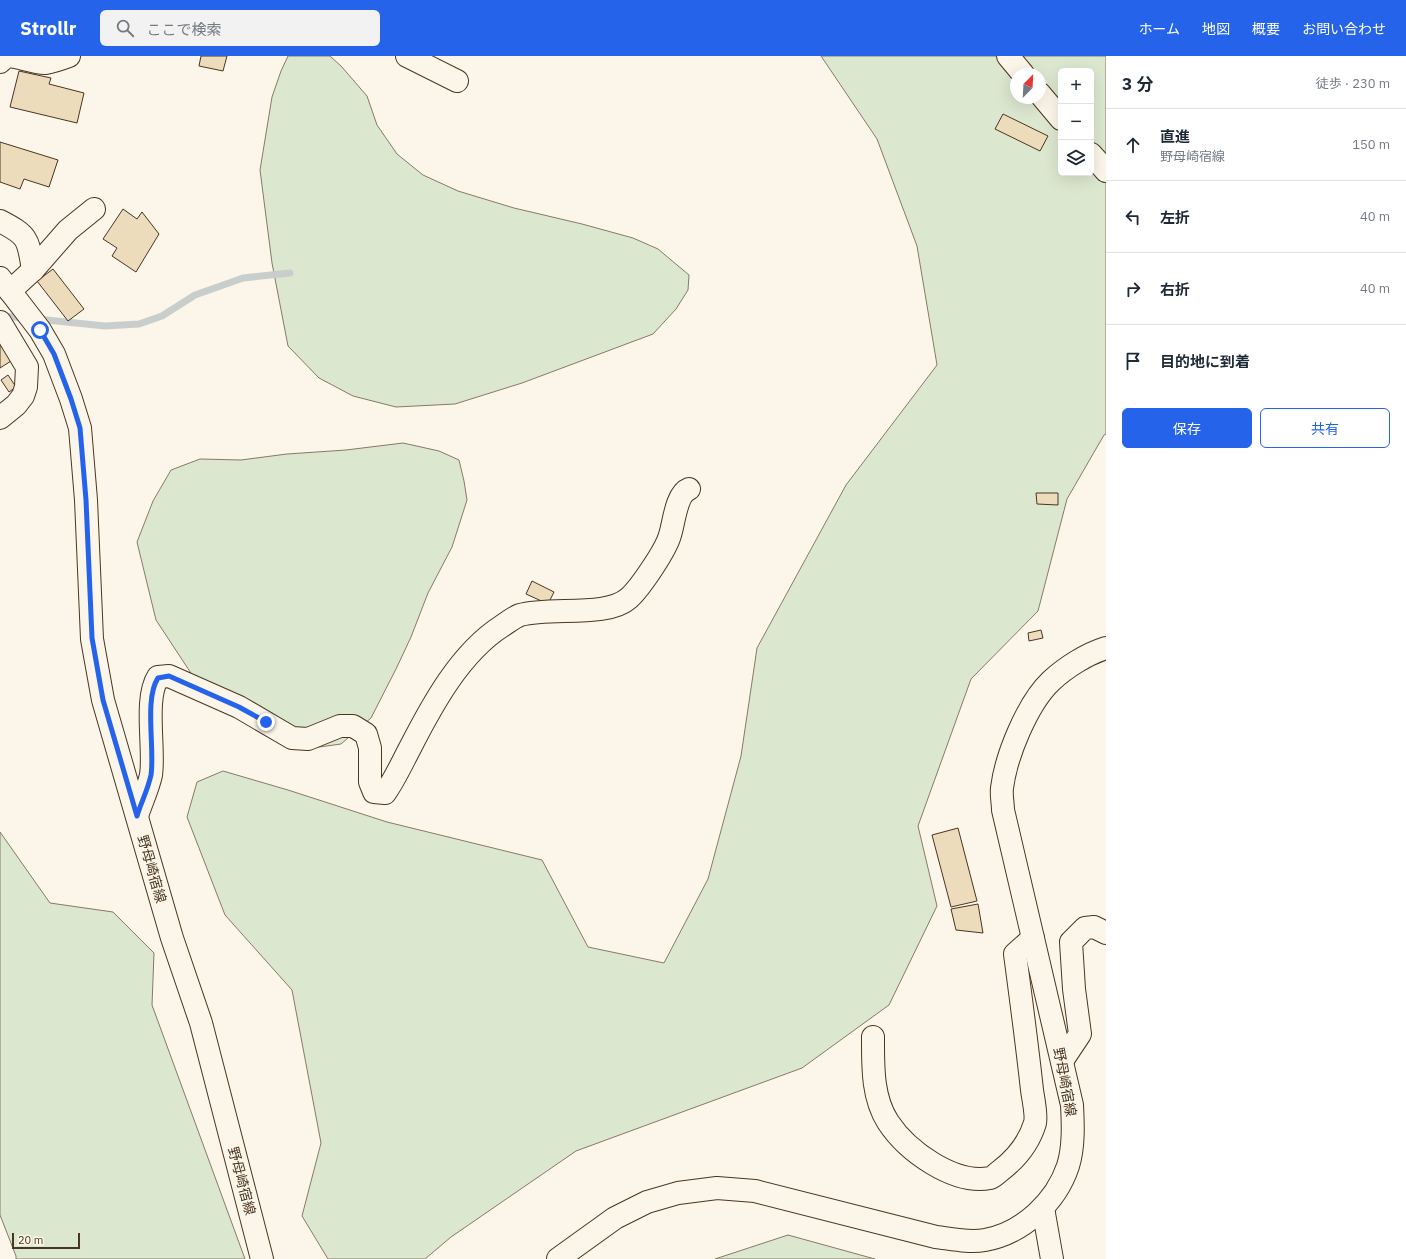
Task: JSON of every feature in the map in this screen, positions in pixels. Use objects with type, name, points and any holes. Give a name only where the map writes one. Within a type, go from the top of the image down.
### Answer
[{"type":"main road","points":[[0,62],[7,56],[17,57],[31,62],[45,63],[69,56]]},
{"type":"main road","points":[[407,56],[457,81]]},
{"type":"main road","points":[[1008,56],[1018,68]]},
{"type":"main road","points":[[1046,101],[1058,115]]},
{"type":"main road","points":[[1094,157],[1106,171]]},
{"type":"main road","points":[[5,285],[32,270],[68,230],[94,210]]},
{"type":"main road","points":[[0,221],[18,231],[28,243],[32,270]]},
{"type":"main road","name":"野母崎宿線","points":[[5,285],[40,330],[54,354],[80,428],[86,500],[92,638],[103,700],[172,938],[201,1023],[262,1259]]},
{"type":"main road","points":[[0,322],[27,366],[26,388],[23,396],[16,405],[0,418]]},
{"type":"main road","points":[[137,816],[151,775],[152,698],[154,684],[158,678],[169,676],[204,691],[239,707],[292,738],[308,738],[340,726],[353,726],[366,734],[370,748],[370,782],[374,792],[385,793],[394,781],[410,748],[446,684],[465,659],[492,633],[519,616],[542,611],[591,610],[612,607],[629,599],[653,568],[670,537],[681,498],[685,491],[689,489]]},
{"type":"main road","name":"野母崎宿線","points":[[558,1259],[615,1218],[647,1202],[678,1193],[717,1188],[755,1191],[936,1237],[960,1240],[984,1240],[1001,1236],[1018,1228],[1043,1208],[1057,1189],[1068,1165],[1073,1133],[1072,1105],[1003,810],[1002,789],[1008,763],[1026,718],[1040,694],[1051,681],[1066,670],[1098,650],[1106,648]]},
{"type":"main road","points":[[1062,1062],[1080,1034],[1071,942],[1085,928],[1094,927],[1106,933]]},
{"type":"main road","points":[[873,1037],[873,1071],[878,1099],[888,1122],[903,1141],[934,1165],[969,1178],[992,1178],[1012,1162],[1027,1143],[1036,1121],[1029,1057],[1014,954],[1033,938]]},
{"type":"main road","points":[[1043,1208],[1052,1259]]},
{"type":"green space","points":[[288,56],[330,56],[341,66],[367,96],[377,125],[397,154],[423,175],[458,191],[514,208],[633,238],[658,249],[689,275],[688,290],[676,309],[653,334],[522,383],[455,404],[396,407],[353,396],[319,378],[288,346],[272,263],[260,170],[272,97]]},
{"type":"green space","points":[[821,56],[1106,56],[1106,434],[1104,435],[1067,499],[1038,611],[971,679],[918,826],[937,906],[889,1005],[802,1068],[576,1151],[451,1237],[425,1259],[328,1259],[302,1216],[321,1143],[292,990],[225,915],[187,817],[197,782],[223,771],[387,822],[542,860],[588,947],[664,963],[708,879],[741,756],[757,648],[846,485],[937,365],[917,246],[877,139]]},
{"type":"green space","points":[[403,443],[439,451],[459,460],[467,500],[452,547],[428,593],[411,637],[371,718],[341,744],[312,748],[204,693],[156,620],[137,542],[153,501],[171,470],[200,459],[241,460]]},
{"type":"green space","points":[[0,832],[50,903],[113,912],[154,953],[152,1005],[245,1259],[16,1259],[0,1215]]},
{"type":"green space","points":[[788,1235],[875,1259],[715,1259]]},
{"type":"building","points":[[201,56],[227,56],[223,71],[199,66]]},
{"type":"building","points":[[19,71],[51,78],[49,84],[84,93],[77,123],[10,107]]},
{"type":"building","points":[[1003,114],[1048,136],[1040,151],[995,129]]},
{"type":"building","points":[[0,142],[58,160],[49,187],[24,179],[20,189],[0,182]]},
{"type":"building","points":[[123,209],[137,219],[142,212],[159,234],[136,272],[112,256],[117,248],[103,239]]},
{"type":"building","points":[[53,269],[84,309],[68,321],[37,281]]},
{"type":"building","points":[[0,344],[11,361],[0,368]]},
{"type":"building","points":[[8,375],[16,387],[9,392],[1,380]]},
{"type":"building","points":[[1036,493],[1058,493],[1058,505],[1037,504]]},
{"type":"building","points":[[532,581],[554,592],[548,604],[526,594]]},
{"type":"building","points":[[1041,630],[1043,638],[1029,641],[1028,633]]},
{"type":"building","points":[[958,828],[977,901],[951,907],[932,835]]},
{"type":"building","points":[[978,904],[983,933],[956,930],[951,909]]},
{"type":"waterway","points":[[37,319],[105,326],[139,324],[162,316],[195,295],[243,278],[290,273]]},
{"type":"waterway","points":[[2,316],[25,318]]},
{"type":"route","points":[[40,330],[54,354],[80,428],[86,500],[88,576],[92,638],[103,700],[137,816],[151,775],[152,698],[154,684],[158,678],[169,676],[239,707],[266,722]]}]
